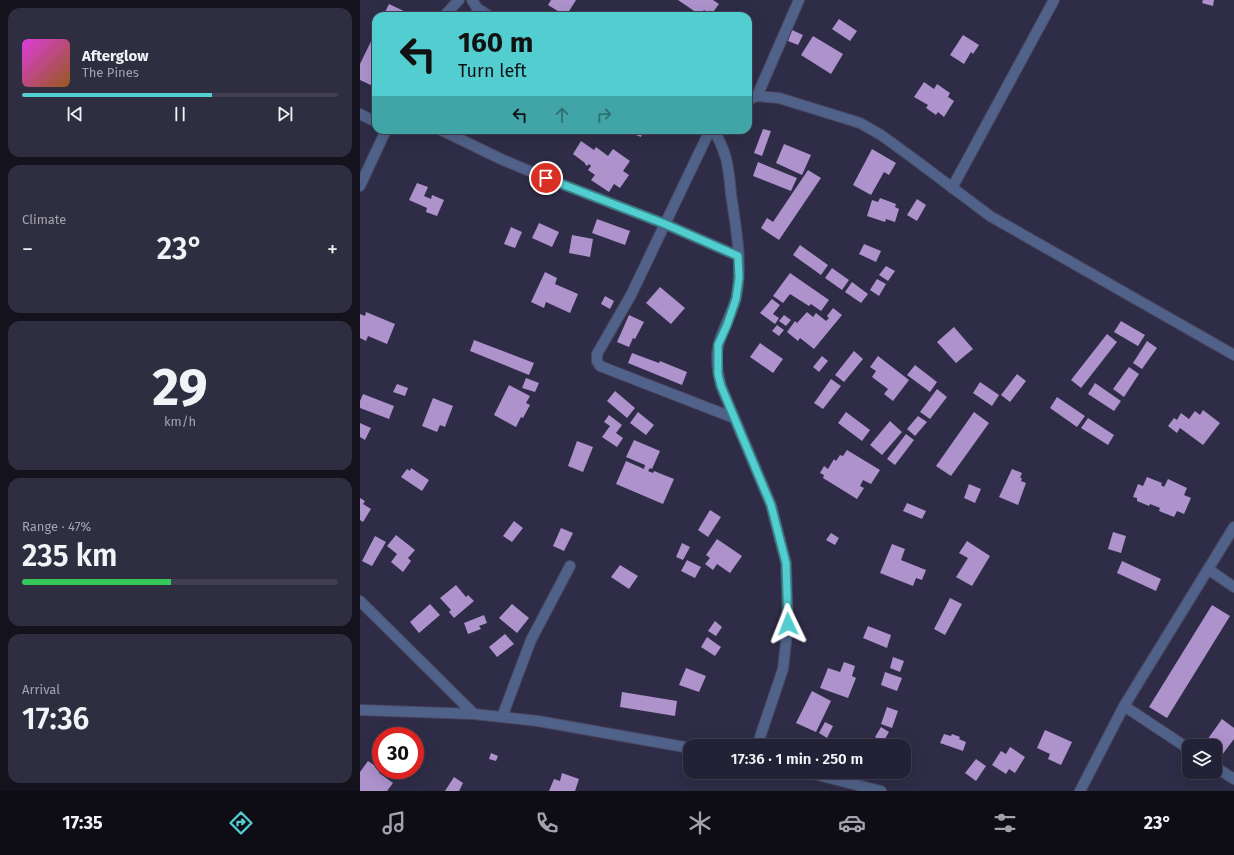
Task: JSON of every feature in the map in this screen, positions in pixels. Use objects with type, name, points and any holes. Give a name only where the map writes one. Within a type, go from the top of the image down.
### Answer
[{"type":"street","points":[[448,12],[458,0]]},
{"type":"street","points":[[472,0],[477,8],[482,12]]},
{"type":"street","points":[[799,0],[753,98],[779,98],[860,124],[886,139],[990,216],[1234,355]]},
{"type":"street","points":[[952,188],[1054,0]]},
{"type":"street","points":[[360,114],[372,120]]},
{"type":"street","points":[[360,186],[384,134]]},
{"type":"street","points":[[450,134],[503,160],[538,175],[665,224],[738,256]]},
{"type":"street","points":[[708,134],[631,295],[597,354],[596,361],[600,366],[734,418]]},
{"type":"street","points":[[716,134],[721,142],[726,160],[738,256],[739,278],[736,299],[718,345],[718,374],[721,386],[771,505],[786,563],[788,624],[783,669],[759,739]]},
{"type":"street","points":[[1080,791],[1124,706],[1234,527]]},
{"type":"street","points":[[502,717],[531,640],[570,566]]},
{"type":"street","points":[[1208,568],[1234,587]]},
{"type":"street","points":[[360,600],[474,714]]},
{"type":"street","points":[[1124,706],[1182,744]]},
{"type":"street","points":[[360,710],[474,714],[538,721],[683,747]]},
{"type":"street","points":[[1222,772],[1234,780]]},
{"type":"street","points":[[834,779],[881,791]]},
{"type":"building","points":[[551,0],[576,0],[568,12],[559,12],[548,5]]},
{"type":"building","points":[[678,0],[713,0],[719,4],[713,12],[707,12],[704,10],[702,12],[696,12]]},
{"type":"building","points":[[1203,0],[1214,0],[1213,6],[1202,3]]},
{"type":"building","points":[[389,4],[406,12],[385,12]]},
{"type":"building","points":[[839,19],[857,31],[850,41],[832,29]]},
{"type":"building","points":[[792,30],[803,35],[798,45],[788,41]]},
{"type":"building","points":[[963,35],[979,45],[973,54],[971,52],[964,64],[950,55]]},
{"type":"building","points":[[813,36],[843,54],[831,74],[801,55]]},
{"type":"building","points":[[372,39],[372,86],[360,80],[360,64]]},
{"type":"building","points":[[924,82],[934,89],[937,84],[950,93],[948,97],[954,101],[944,117],[938,112],[936,115],[926,108],[928,105],[914,97]]},
{"type":"building","points":[[763,129],[771,131],[762,156],[754,153]]},
{"type":"building","points":[[633,134],[642,134],[641,137]]},
{"type":"building","points":[[581,141],[594,150],[596,147],[608,156],[613,149],[630,161],[623,171],[629,175],[620,188],[614,184],[609,192],[591,180],[595,175],[588,170],[591,166],[589,164],[587,166],[573,154]]},
{"type":"building","points":[[784,144],[811,155],[802,175],[776,163]]},
{"type":"building","points":[[872,149],[896,163],[889,175],[884,172],[871,195],[853,185]]},
{"type":"building","points":[[758,162],[797,178],[791,191],[753,176]]},
{"type":"building","points":[[808,170],[821,178],[779,240],[761,228],[767,218],[773,222]]},
{"type":"building","points":[[417,183],[428,187],[424,196],[431,199],[432,195],[444,200],[437,216],[426,212],[427,208],[409,200]]},
{"type":"building","points":[[880,198],[896,204],[895,207],[899,209],[895,222],[886,219],[885,222],[867,216],[872,200],[878,202]]},
{"type":"building","points":[[917,199],[926,205],[917,221],[907,215]]},
{"type":"building","points":[[597,219],[630,231],[625,245],[592,233]]},
{"type":"building","points":[[539,223],[559,232],[552,247],[532,238]]},
{"type":"building","points":[[511,227],[522,232],[515,248],[504,244]]},
{"type":"building","points":[[572,235],[593,239],[590,257],[569,253]]},
{"type":"building","points":[[864,244],[881,251],[876,262],[859,254]]},
{"type":"building","points":[[800,245],[828,265],[821,275],[793,255]]},
{"type":"building","points":[[886,266],[895,271],[888,281],[879,275]]},
{"type":"building","points":[[832,268],[849,280],[842,290],[825,278]]},
{"type":"building","points":[[545,272],[557,278],[555,284],[578,294],[570,313],[546,302],[544,308],[531,302]]},
{"type":"building","points":[[790,273],[829,300],[821,311],[811,304],[809,306],[790,294],[783,303],[773,296]]},
{"type":"building","points":[[877,279],[886,284],[879,296],[870,290]]},
{"type":"building","points":[[852,282],[868,294],[861,303],[845,292]]},
{"type":"building","points":[[660,287],[685,308],[671,324],[646,303]]},
{"type":"building","points":[[605,296],[614,301],[610,309],[601,304]]},
{"type":"building","points":[[772,299],[780,305],[773,314],[779,318],[775,324],[760,313]]},
{"type":"building","points":[[833,308],[842,315],[814,349],[800,338],[798,341],[787,332],[795,321],[797,323],[807,312],[813,317],[816,313],[826,321],[829,318],[827,316]]},
{"type":"building","points":[[366,312],[395,324],[387,344],[368,336],[366,341],[360,338],[360,314],[365,316]]},
{"type":"building","points":[[629,315],[644,322],[635,339],[633,338],[629,347],[617,342]]},
{"type":"building","points":[[784,315],[791,320],[786,326],[779,321]]},
{"type":"building","points":[[1121,321],[1145,335],[1138,346],[1114,332]]},
{"type":"building","points":[[777,325],[784,330],[779,336],[772,331]]},
{"type":"building","points":[[954,327],[973,349],[956,363],[937,342]]},
{"type":"building","points":[[1107,334],[1117,342],[1081,388],[1071,380]]},
{"type":"building","points":[[474,340],[534,363],[529,375],[470,351]]},
{"type":"building","points":[[1147,341],[1157,348],[1142,369],[1133,363]]},
{"type":"building","points":[[760,343],[783,359],[773,373],[750,357]]},
{"type":"building","points":[[854,351],[863,359],[844,382],[835,375]]},
{"type":"building","points":[[632,353],[659,363],[660,361],[687,372],[682,385],[628,363]]},
{"type":"building","points":[[822,356],[828,361],[819,372],[813,367]]},
{"type":"building","points":[[878,356],[909,380],[893,401],[884,394],[888,389],[872,377],[876,371],[870,367]]},
{"type":"building","points":[[915,365],[937,382],[930,392],[907,375]]},
{"type":"building","points":[[1129,367],[1139,374],[1124,397],[1113,389]]},
{"type":"building","points":[[1017,374],[1026,381],[1010,402],[1001,395]]},
{"type":"building","points":[[526,378],[539,383],[535,392],[522,388]]},
{"type":"building","points":[[831,379],[841,386],[823,409],[814,403]]},
{"type":"building","points":[[980,382],[999,395],[992,406],[973,393]]},
{"type":"building","points":[[1095,383],[1121,401],[1114,411],[1088,394]]},
{"type":"building","points":[[397,384],[408,388],[405,396],[393,392]]},
{"type":"building","points":[[509,385],[530,396],[526,403],[530,405],[516,427],[494,415]]},
{"type":"building","points":[[937,389],[947,397],[930,419],[920,412]]},
{"type":"building","points":[[615,391],[635,408],[627,418],[607,401]]},
{"type":"building","points":[[363,394],[394,406],[389,419],[360,408],[360,401]]},
{"type":"building","points":[[1057,397],[1085,416],[1077,427],[1050,408]]},
{"type":"building","points":[[433,398],[453,406],[445,427],[440,425],[437,432],[422,426]]},
{"type":"building","points":[[1203,410],[1220,423],[1203,445],[1180,428],[1177,433],[1168,426],[1174,418],[1177,420],[1181,413],[1189,419],[1195,411],[1200,415]]},
{"type":"building","points":[[638,412],[654,425],[646,435],[630,423]]},
{"type":"building","points":[[846,412],[870,430],[862,441],[838,423]]},
{"type":"building","points":[[974,412],[989,423],[951,476],[936,466]]},
{"type":"building","points":[[609,415],[622,425],[616,433],[623,438],[617,447],[602,437],[610,426],[604,422]]},
{"type":"building","points":[[918,416],[927,422],[915,436],[907,429]]},
{"type":"building","points":[[1088,418],[1114,435],[1108,445],[1081,428]]},
{"type":"building","points":[[890,421],[902,432],[882,455],[870,445]]},
{"type":"building","points":[[360,423],[371,428],[365,440],[360,437]]},
{"type":"building","points":[[906,434],[914,440],[895,465],[887,459]]},
{"type":"building","points":[[634,440],[660,451],[652,469],[650,468],[648,471],[653,473],[654,471],[674,479],[663,504],[616,484],[626,461],[644,469],[645,465],[626,457]]},
{"type":"building","points":[[577,441],[593,447],[583,472],[568,466]]},
{"type":"building","points":[[847,450],[880,470],[871,484],[863,480],[860,486],[864,488],[857,499],[823,478],[824,475],[820,473],[824,466],[828,469],[834,459],[836,461],[840,455],[843,456]]},
{"type":"building","points":[[411,468],[429,480],[422,491],[401,477],[407,469],[410,471]]},
{"type":"building","points":[[1012,469],[1022,473],[1020,478],[1022,478],[1021,481],[1026,483],[1018,505],[999,497]]},
{"type":"building","points":[[1147,477],[1162,483],[1161,485],[1164,487],[1168,479],[1187,488],[1184,495],[1191,498],[1184,514],[1177,511],[1174,517],[1159,511],[1160,508],[1150,504],[1149,506],[1137,501],[1137,498],[1133,497],[1138,484],[1143,486]]},
{"type":"building","points":[[969,484],[981,489],[975,503],[964,498]]},
{"type":"building","points":[[360,498],[365,501],[363,504],[371,509],[363,522],[360,520]]},
{"type":"building","points":[[907,503],[926,511],[922,519],[903,511]]},
{"type":"building","points":[[710,510],[721,517],[708,537],[698,530]]},
{"type":"building","points":[[514,521],[523,528],[512,542],[503,536]]},
{"type":"building","points":[[561,528],[573,533],[564,551],[553,546]]},
{"type":"building","points":[[1113,532],[1126,536],[1121,553],[1108,549]]},
{"type":"building","points":[[831,533],[839,538],[835,545],[826,540]]},
{"type":"building","points":[[396,535],[415,550],[408,558],[411,561],[403,572],[391,562],[397,554],[387,546]]},
{"type":"building","points":[[375,536],[386,542],[372,566],[362,561]]},
{"type":"building","points":[[717,539],[742,556],[730,573],[717,564],[713,570],[705,564],[710,558],[706,555]]},
{"type":"building","points":[[967,541],[990,556],[972,586],[956,577],[968,558],[959,553]]},
{"type":"building","points":[[682,543],[690,547],[683,560],[676,557]]},
{"type":"building","points":[[892,544],[905,549],[901,560],[926,570],[922,580],[916,578],[913,586],[880,573]]},
{"type":"building","points":[[687,560],[701,567],[695,578],[681,571]]},
{"type":"building","points":[[1122,561],[1161,579],[1156,591],[1117,573]]},
{"type":"building","points":[[620,565],[638,576],[629,589],[611,577]]},
{"type":"building","points":[[456,585],[466,597],[468,595],[474,601],[454,618],[449,612],[451,610],[440,598]]},
{"type":"building","points":[[950,598],[962,604],[945,635],[934,629]]},
{"type":"building","points":[[430,604],[440,615],[419,633],[410,622]]},
{"type":"building","points":[[512,604],[529,618],[517,633],[499,618]]},
{"type":"building","points":[[1212,605],[1230,616],[1167,718],[1149,707]]},
{"type":"building","points":[[484,615],[487,623],[479,626],[481,629],[468,634],[464,623]]},
{"type":"building","points":[[715,621],[722,627],[716,636],[708,631]]},
{"type":"building","points":[[868,626],[891,635],[887,648],[863,638]]},
{"type":"building","points":[[505,634],[514,644],[497,657],[489,647]]},
{"type":"building","points":[[707,637],[721,647],[715,656],[701,647]]},
{"type":"building","points":[[893,657],[904,661],[900,672],[890,668]]},
{"type":"building","points":[[844,662],[855,666],[852,676],[856,678],[848,698],[820,688],[828,668],[840,672]]},
{"type":"building","points":[[686,668],[706,676],[699,692],[679,685]]},
{"type":"building","points":[[885,672],[902,678],[897,691],[881,685]]},
{"type":"building","points":[[812,691],[831,701],[816,732],[796,723]]},
{"type":"building","points":[[622,692],[677,701],[675,716],[620,707]]},
{"type":"building","points":[[887,707],[898,711],[892,728],[881,724]]},
{"type":"building","points":[[1222,719],[1234,728],[1234,739],[1222,755],[1222,739],[1208,739]]},
{"type":"building","points":[[825,722],[833,726],[827,738],[819,733]]},
{"type":"building","points":[[881,727],[889,732],[885,739],[878,739],[875,737]]},
{"type":"building","points":[[1045,730],[1072,742],[1061,765],[1048,759],[1050,754],[1037,748]]},
{"type":"building","points":[[944,734],[951,736],[952,734],[960,737],[959,739],[966,742],[963,751],[940,743]]},
{"type":"building","points":[[1010,747],[1025,757],[1015,773],[1009,769],[1006,774],[992,765],[1001,751],[1006,754]]},
{"type":"building","points":[[491,753],[498,756],[496,761],[489,759]]},
{"type":"building","points":[[976,759],[986,766],[976,781],[965,773]]},
{"type":"building","points":[[368,761],[372,764],[372,779],[387,779],[393,783],[387,791],[360,791],[360,772]]},
{"type":"building","points":[[562,773],[579,779],[575,791],[549,791],[554,779],[560,781]]},
{"type":"building","points":[[454,777],[463,783],[459,791],[445,791]]},
{"type":"route","points":[[546,178],[665,224],[738,256],[739,278],[736,299],[718,345],[718,374],[721,386],[771,505],[786,563],[788,624]]}]
